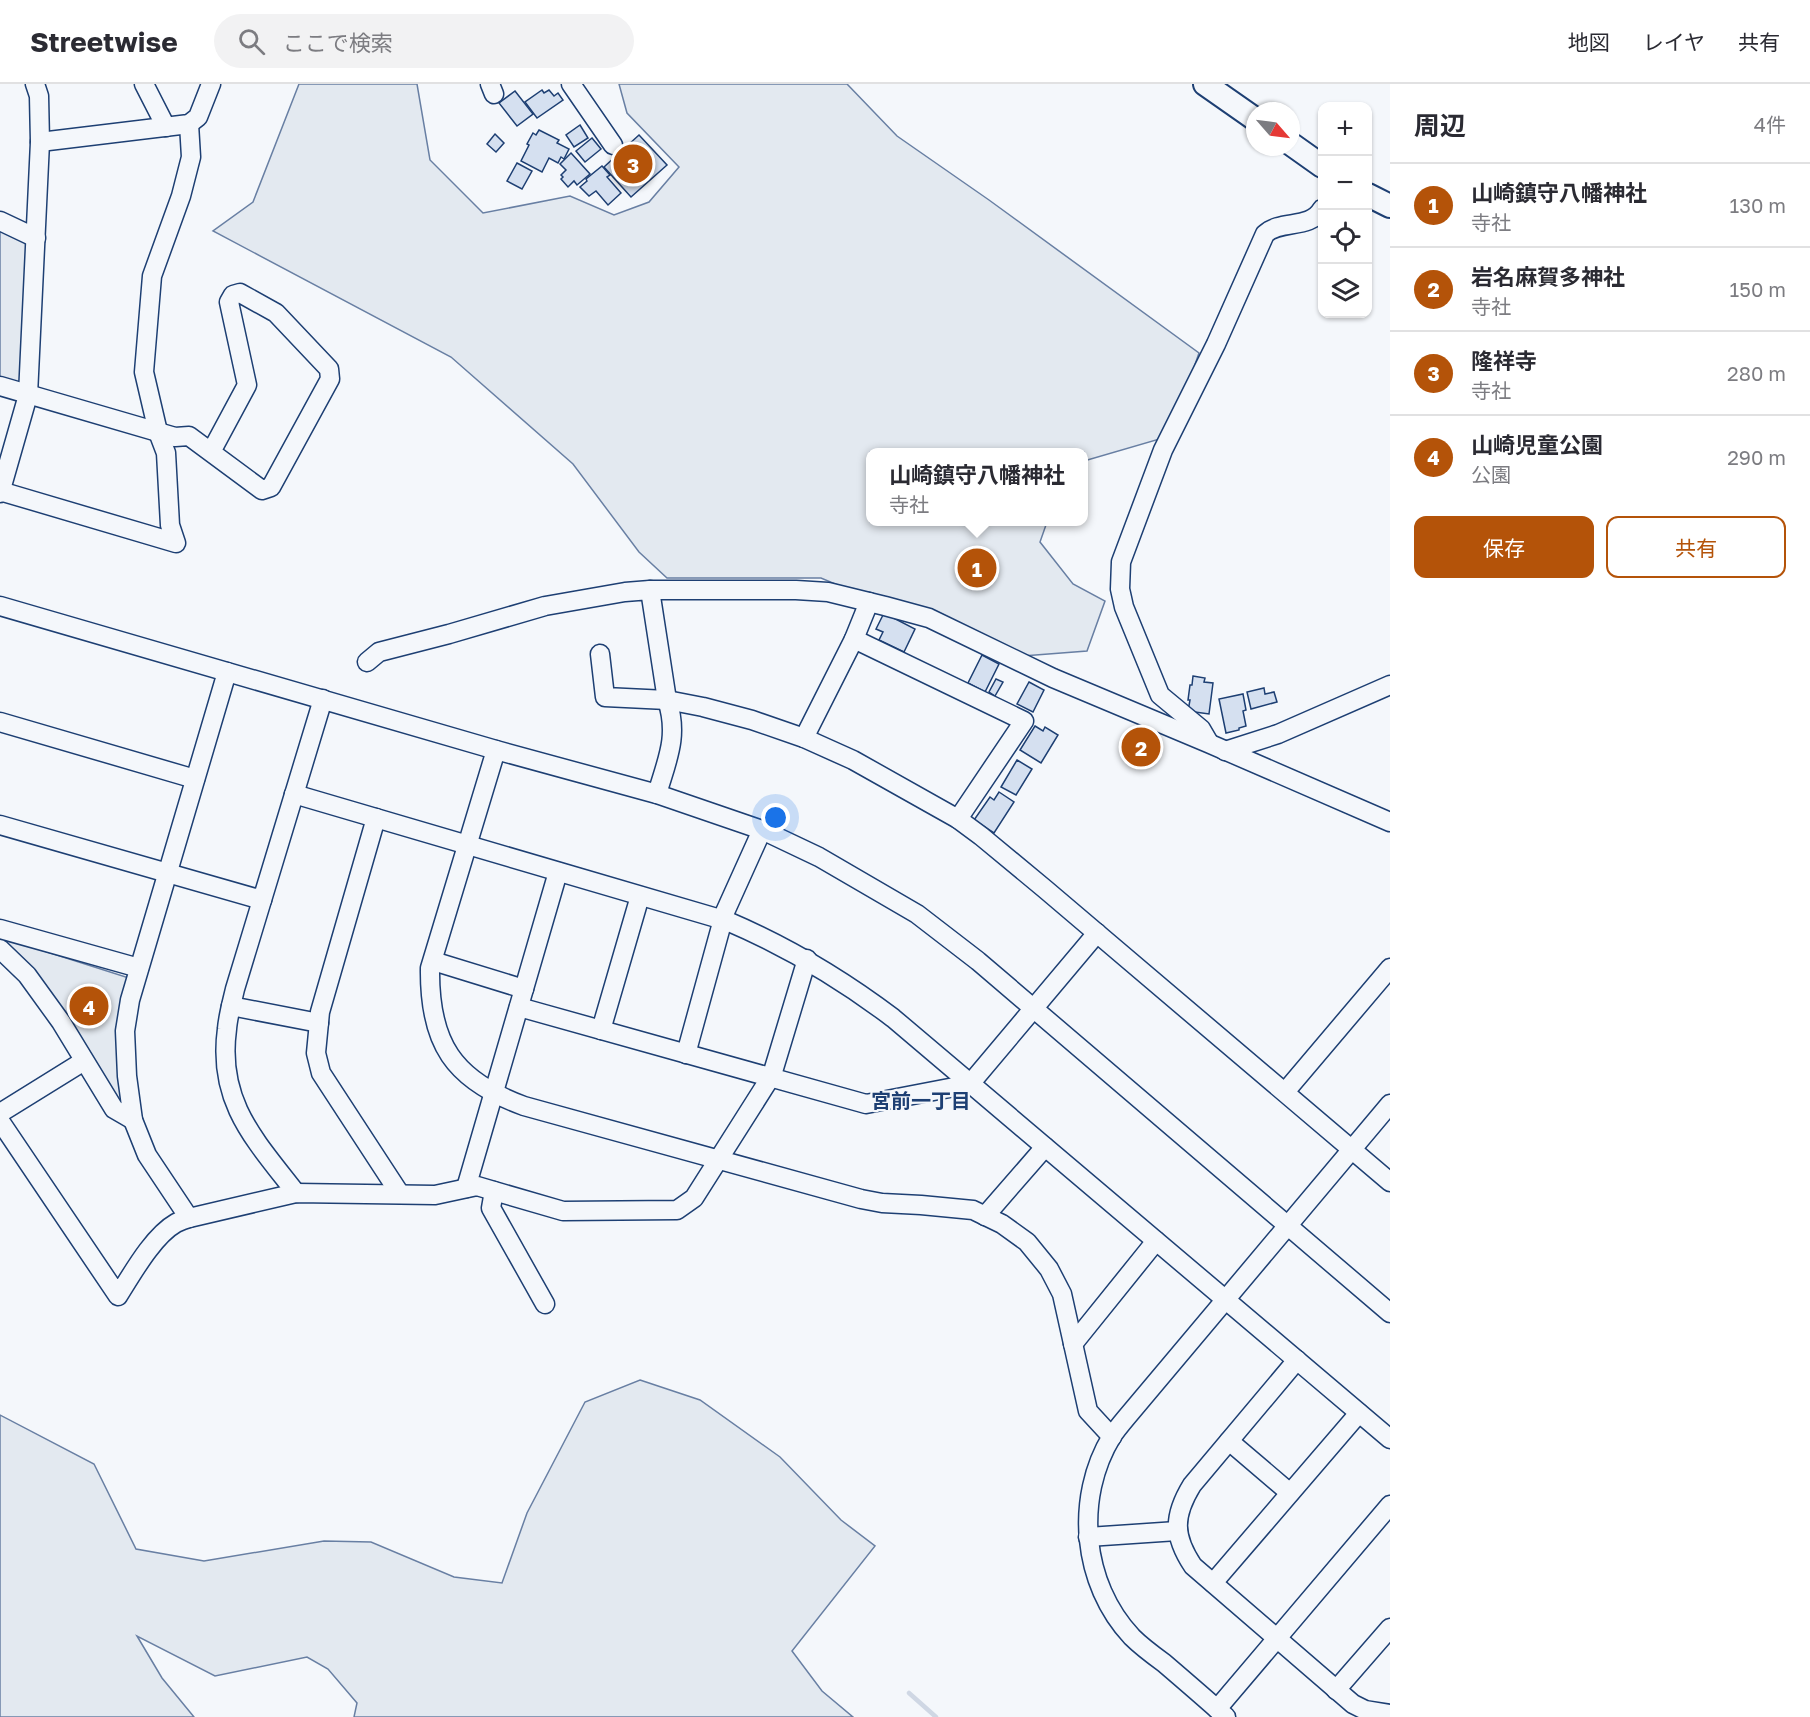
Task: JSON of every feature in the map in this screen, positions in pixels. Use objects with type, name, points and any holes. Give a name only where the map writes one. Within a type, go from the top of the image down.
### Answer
[{"type":"main road","points":[[1204,84],[1246,113]]},
{"type":"main road","points":[[1300,150],[1318,163]]},
{"type":"main road","points":[[1372,197],[1390,206]]},
{"type":"street","points":[[36,84],[39,96],[40,142],[28,395],[0,492],[176,543],[170,525],[166,453],[158,432],[144,372],[152,276],[181,196],[191,158],[189,124]]},
{"type":"street","points":[[144,84],[166,127]]},
{"type":"street","points":[[40,142],[189,124],[198,117],[211,84]]},
{"type":"street","points":[[571,84],[612,145]]},
{"type":"street","points":[[1208,743],[1201,729],[1160,694],[1124,607],[1120,589],[1121,562],[1163,450],[1216,344],[1265,234],[1271,228],[1310,221],[1322,210]]},
{"type":"street","points":[[0,221],[36,238]]},
{"type":"street","points":[[0,386],[175,437],[189,436],[262,490],[272,487],[330,380],[329,369],[276,313],[240,293],[232,295],[229,302],[248,385],[211,452]]},
{"type":"street","points":[[650,590],[667,700],[671,712],[673,740],[657,794]]},
{"type":"street","points":[[367,662],[379,652],[545,606],[625,592],[650,590],[828,592],[929,618],[1053,678],[1390,822]]},
{"type":"street","points":[[804,738],[854,639],[869,602]]},
{"type":"street","points":[[0,606],[496,750],[657,794],[762,830],[819,857],[917,914],[978,962],[1390,1313]]},
{"type":"street","points":[[854,639],[1024,721],[958,819]]},
{"type":"street","points":[[600,654],[605,697],[667,700],[703,706],[752,720],[804,738],[854,760],[958,819],[1097,933],[1390,1182]]},
{"type":"street","points":[[189,1218],[147,1155],[133,1120],[125,1031],[130,1000],[139,968],[227,672]]},
{"type":"street","points":[[1225,751],[1278,734],[1390,685]]},
{"type":"street","points":[[296,1192],[257,1143],[241,1118],[231,1095],[226,1063],[226,1030],[231,1006],[322,699]]},
{"type":"street","points":[[0,722],[195,779]]},
{"type":"street","points":[[496,750],[430,968],[433,1017],[450,1058],[463,1072],[493,1093],[524,1106],[861,1199],[882,1203],[972,1210],[1002,1224],[1027,1242],[1049,1269],[1062,1294],[1088,1412],[1112,1437]]},
{"type":"street","points":[[294,794],[723,920],[765,937],[807,959],[853,988],[893,1018],[1390,1439]]},
{"type":"street","points":[[376,818],[320,1012],[316,1053],[321,1073],[400,1194]]},
{"type":"street","points":[[0,825],[262,900]]},
{"type":"street","points":[[686,1054],[723,920],[762,830]]},
{"type":"street","points":[[466,1188],[558,872]]},
{"type":"street","points":[[601,1030],[640,896]]},
{"type":"street","points":[[0,929],[139,968]]},
{"type":"street","points":[[432,960],[601,1030],[866,1104],[970,1084],[1097,933]]},
{"type":"street","points":[[0,949],[27,975],[61,1022],[114,1109],[133,1120]]},
{"type":"street","points":[[0,1121],[118,1296],[139,1263],[158,1239],[175,1223],[296,1192],[435,1195],[477,1186],[563,1211],[677,1210],[694,1198],[771,1077],[807,959]]},
{"type":"street","points":[[1285,1092],[1390,968]]},
{"type":"street","points":[[231,1006],[318,1023]]},
{"type":"street","points":[[0,1113],[84,1061]]},
{"type":"street","points":[[1390,1104],[1112,1437],[1099,1463],[1092,1485],[1088,1537],[1091,1560],[1102,1590],[1132,1636],[1222,1713],[1277,1639],[1390,1505]]},
{"type":"street","points":[[985,1216],[1045,1147]]},
{"type":"street","points":[[495,1191],[491,1208],[545,1304]]},
{"type":"street","points":[[1073,1344],[1156,1241]]},
{"type":"street","points":[[1297,1360],[1191,1485],[1184,1497],[1177,1531],[1185,1554],[1193,1566],[1336,1690],[1353,1704],[1365,1710],[1390,1714]]},
{"type":"street","points":[[1213,1583],[1359,1413]]},
{"type":"street","points":[[1229,1441],[1290,1493]]},
{"type":"street","points":[[1088,1537],[1177,1531]]},
{"type":"street","points":[[1336,1690],[1390,1628]]},
{"type":"shaded area","points":[[299,84],[417,84],[430,160],[483,213],[570,196],[614,215],[649,202],[679,167],[627,113],[619,84],[847,84],[897,136],[1199,353],[1170,436],[1088,460],[1088,448],[866,448],[866,526],[1046,526],[1040,542],[1073,584],[1105,601],[1087,651],[1009,657],[821,578],[667,578],[639,552],[573,464],[451,357],[213,231],[253,202]]},
{"type":"shaded area","points":[[0,227],[28,241],[24,379],[18,385],[0,380]]},
{"type":"shaded area","points":[[0,937],[129,978],[122,1102],[117,1104],[1,944]]},
{"type":"shaded area","points":[[640,1380],[700,1400],[780,1457],[841,1520],[875,1546],[792,1651],[822,1691],[853,1717],[354,1717],[357,1703],[328,1669],[307,1657],[215,1676],[137,1636],[162,1678],[194,1717],[0,1717],[0,1415],[94,1464],[136,1549],[204,1561],[324,1541],[371,1542],[454,1577],[502,1583],[527,1513],[585,1402]]},
{"type":"building","points":[[542,90],[544,93],[549,90],[554,96],[558,93],[563,100],[537,118],[525,102]]},
{"type":"building","points":[[515,91],[533,114],[517,126],[499,103]]},
{"type":"building","points":[[580,125],[588,138],[574,147],[566,135]]},
{"type":"building","points":[[539,130],[559,140],[557,143],[569,149],[564,159],[561,157],[558,163],[549,158],[542,172],[521,161],[533,133],[536,135]]},
{"type":"building","points":[[495,134],[504,143],[496,152],[487,144]]},
{"type":"building","points":[[639,135],[667,165],[631,197],[604,167]]},
{"type":"building","points":[[592,138],[601,149],[585,162],[576,151]]},
{"type":"building","points":[[571,153],[590,174],[577,185],[574,181],[568,187],[561,179],[563,177],[561,175],[566,170],[560,164]]},
{"type":"building","points":[[517,163],[532,171],[522,189],[507,181]]},
{"type":"building","points":[[602,166],[610,175],[607,177],[621,193],[608,205],[596,191],[589,196],[580,187]]},
{"type":"building","points":[[981,563],[982,572],[973,573],[971,564]]},
{"type":"building","points":[[884,613],[915,629],[904,652],[879,640],[883,632],[876,629]]},
{"type":"building","points":[[982,655],[999,664],[985,692],[968,683]]},
{"type":"building","points":[[1193,676],[1205,678],[1204,682],[1213,683],[1209,714],[1188,711]]},
{"type":"building","points":[[996,679],[1003,682],[995,696],[989,692]]},
{"type":"building","points":[[1029,682],[1044,690],[1033,712],[1017,704]]},
{"type":"building","points":[[1264,688],[1265,694],[1274,692],[1277,702],[1251,709],[1247,692]]},
{"type":"building","points":[[1243,694],[1246,726],[1226,733],[1219,699]]},
{"type":"building","points":[[1035,726],[1043,731],[1045,727],[1058,735],[1041,763],[1020,750]]},
{"type":"building","points":[[1142,741],[1149,747],[1142,754],[1135,748]]},
{"type":"building","points":[[1017,760],[1032,769],[1016,795],[1001,787]]},
{"type":"building","points":[[999,792],[1014,802],[994,833],[974,820],[990,797],[994,800]]},
{"type":"waterway","points":[[909,1693],[936,1717]]},
{"type":"place","name":"隆祥寺","points":[[633,164]]},
{"type":"place","name":"山崎鎮守八幡神社","points":[[977,568]]},
{"type":"place","name":"岩名麻賀多神社","points":[[1141,747]]},
{"type":"place","name":"山崎児童公園","points":[[89,1006]]},
{"type":"district","name":"宮前一丁目","points":[[921,1100]]}]
